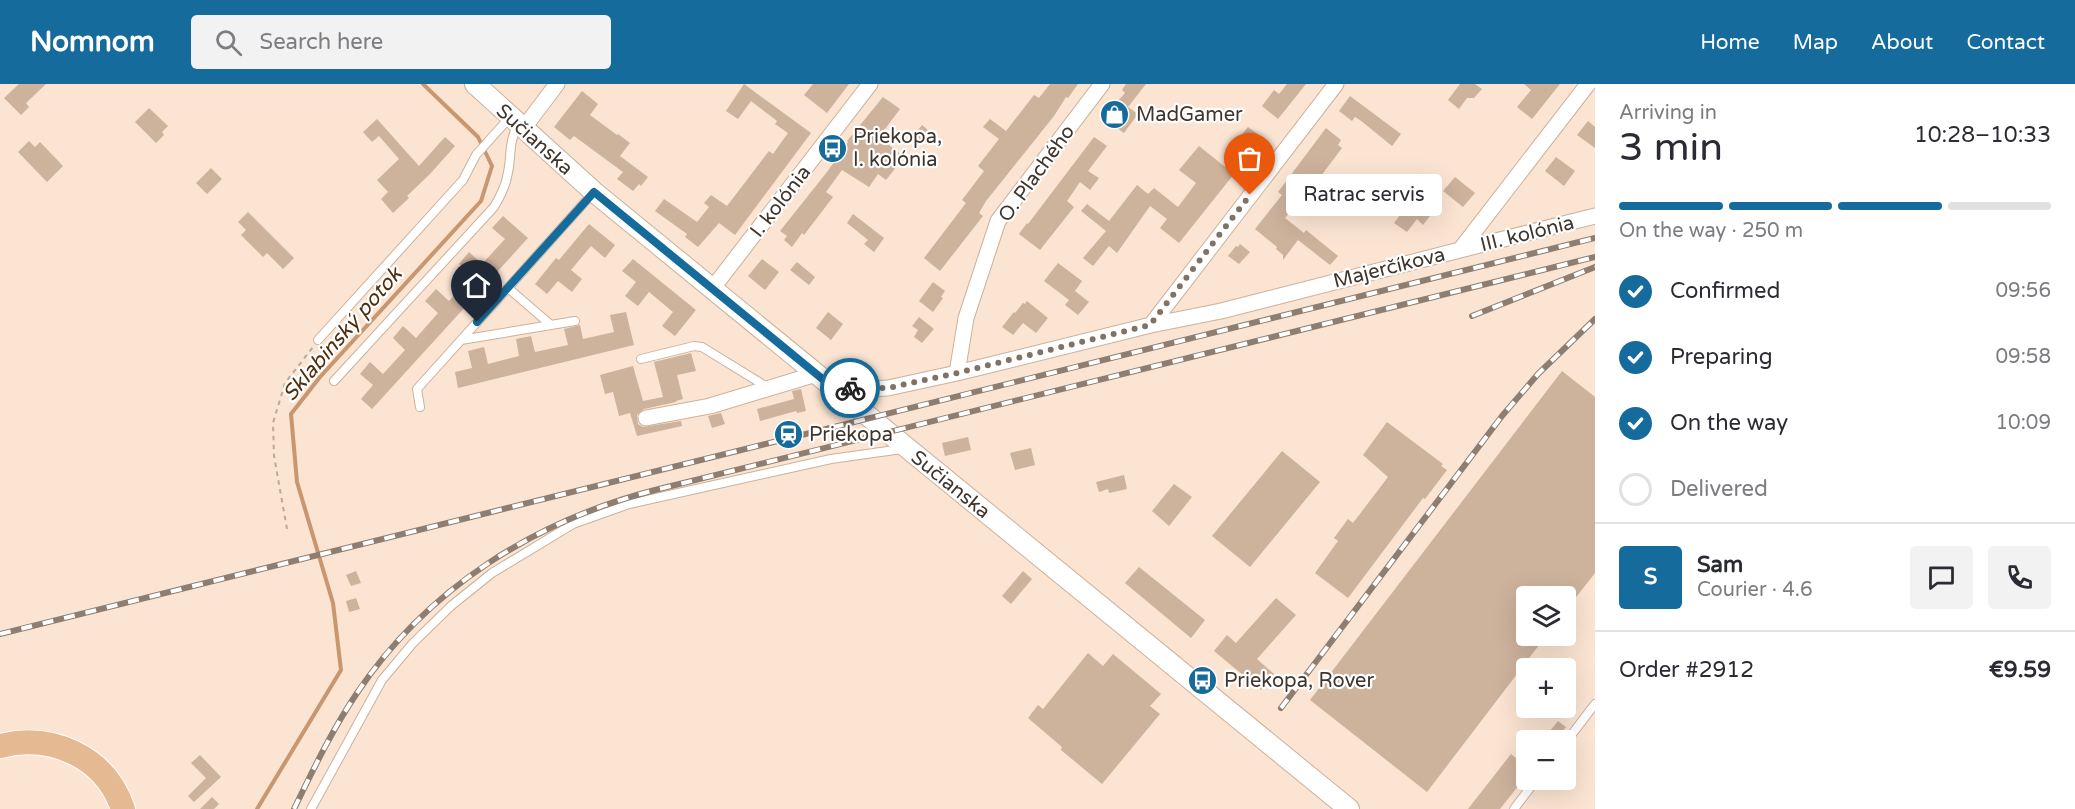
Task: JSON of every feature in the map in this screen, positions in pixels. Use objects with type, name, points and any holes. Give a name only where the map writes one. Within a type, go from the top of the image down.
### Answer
[{"type":"main road","points":[[0,746],[28,741],[48,743],[70,751],[98,770],[111,785],[123,809]]},
{"type":"street","name":"Sučianska","points":[[475,84],[513,125],[1349,809]]},
{"type":"street","points":[[513,125],[557,84]]},
{"type":"street","name":"I. kolónia","points":[[712,289],[870,84]]},
{"type":"street","name":"O. Plachého","points":[[957,373],[966,318],[998,221],[1102,84]]},
{"type":"street","points":[[1150,325],[1336,84]]},
{"type":"street","name":"Majerčíkova","points":[[824,380],[865,389],[888,388],[1221,310],[1460,250],[1588,84]]},
{"type":"street","name":"III. kolónia","points":[[1460,250],[1595,216]]},
{"type":"street","points":[[645,418],[710,406],[768,388],[824,380]]},
{"type":"lane","points":[[318,340],[463,180],[476,155],[513,125]]},
{"type":"lane","points":[[334,381],[494,207],[505,185],[513,125]]},
{"type":"lane","points":[[420,407],[417,389],[594,192]]},
{"type":"lane","points":[[508,288],[551,325]]},
{"type":"lane","points":[[461,340],[575,321]]},
{"type":"lane","points":[[641,359],[694,346],[702,347],[768,388]]},
{"type":"lane","points":[[311,809],[382,680],[413,643],[451,606],[492,573],[573,524],[629,504],[831,459],[906,448]]},
{"type":"lane","points":[[1575,730],[1595,704]]},
{"type":"lane","points":[[1514,809],[1528,790]]},
{"type":"path","points":[[287,529],[274,456],[273,423],[285,383],[318,340]]},
{"type":"building","points":[[19,84],[46,84],[26,103],[29,107],[21,115],[4,98]]},
{"type":"building","points":[[744,84],[811,133],[735,235],[719,223],[698,247],[685,237],[687,234],[655,211],[664,199],[697,222],[709,207],[704,203],[711,195],[727,206],[769,151],[773,154],[788,133],[775,124],[777,121],[751,101],[738,119],[726,111]]},
{"type":"building","points":[[813,84],[849,84],[827,113],[804,95]]},
{"type":"building","points":[[1050,84],[1078,84],[986,201],[979,213],[983,216],[940,271],[924,258],[966,203],[962,200],[984,171],[978,166],[999,139],[983,127],[990,119],[1006,131],[1034,95],[1039,98]]},
{"type":"building","points":[[1126,84],[1146,84],[1128,107],[1138,114],[1124,133],[1106,120],[1125,93],[1122,90]]},
{"type":"building","points":[[1287,84],[1306,84],[1278,119],[1262,106],[1274,90],[1279,94]]},
{"type":"building","points":[[1460,84],[1475,84],[1482,89],[1474,98],[1467,98],[1459,109],[1448,100]]},
{"type":"building","points":[[1524,84],[1560,84],[1532,119],[1517,107],[1531,90]]},
{"type":"building","points":[[582,91],[598,104],[590,115],[630,143],[620,156],[648,177],[641,186],[639,184],[633,191],[617,179],[623,172],[574,136],[570,140],[554,127]]},
{"type":"building","points":[[1350,96],[1401,134],[1392,146],[1360,120],[1355,117],[1352,121],[1339,111]]},
{"type":"building","points":[[883,97],[900,109],[879,137],[904,157],[886,180],[878,174],[869,187],[842,170],[826,192],[833,197],[792,247],[784,240],[787,236],[780,231]]},
{"type":"building","points":[[149,108],[168,126],[162,132],[164,135],[156,143],[135,122]]},
{"type":"building","points":[[377,119],[419,166],[445,137],[455,146],[393,213],[381,199],[388,192],[377,180],[399,159],[379,136],[372,142],[363,132]]},
{"type":"building","points":[[1588,121],[1595,127],[1595,148],[1577,135]]},
{"type":"building","points":[[922,125],[930,132],[923,141],[914,135]]},
{"type":"building","points":[[1248,127],[1263,138],[1251,154],[1236,142]]},
{"type":"building","points":[[1326,128],[1341,140],[1338,145],[1342,148],[1305,197],[1303,196],[1285,218],[1304,233],[1306,230],[1338,256],[1330,265],[1298,240],[1283,260],[1283,255],[1276,249],[1277,247],[1255,229],[1282,195],[1278,192]]},
{"type":"building","points":[[1094,137],[1107,146],[1088,171],[1099,178],[1090,190],[1080,182],[1067,201],[1074,207],[1040,250],[1019,234]]},
{"type":"building","points":[[29,141],[35,147],[40,142],[63,166],[47,182],[18,152]]},
{"type":"building","points":[[1199,146],[1234,174],[1179,243],[1160,228],[1167,219],[1150,206],[1117,253],[1109,246],[1093,266],[1083,258],[1106,231],[1081,211],[1087,204],[1109,221],[1137,185],[1148,194],[1154,188],[1178,207],[1196,183],[1179,170]]},
{"type":"building","points":[[1556,157],[1575,171],[1564,186],[1545,171]]},
{"type":"building","points":[[211,168],[222,179],[207,194],[196,183]]},
{"type":"building","points":[[1455,177],[1475,193],[1463,207],[1443,191]]},
{"type":"building","points":[[1421,188],[1440,203],[1423,225],[1417,219],[1407,232],[1394,223]]},
{"type":"building","points":[[248,212],[294,258],[283,269],[267,253],[263,257],[241,235],[246,230],[238,222]]},
{"type":"building","points":[[853,214],[884,238],[874,252],[864,244],[868,240],[847,223]]},
{"type":"building","points":[[503,216],[528,238],[372,409],[361,399],[373,385],[360,374],[370,362],[383,374],[405,350],[393,338],[403,326],[416,338],[438,313],[425,301],[436,289],[449,301],[472,276],[459,264],[469,252],[482,264],[505,239],[492,228]]},
{"type":"building","points":[[589,224],[615,245],[605,258],[591,246],[571,270],[582,279],[572,292],[558,281],[547,294],[535,284]]},
{"type":"building","points":[[1240,244],[1250,252],[1239,264],[1228,256]]},
{"type":"building","points":[[633,259],[696,310],[675,336],[662,326],[673,312],[649,292],[638,306],[625,296],[636,282],[622,271]]},
{"type":"building","points":[[762,259],[779,272],[765,290],[748,276]]},
{"type":"building","points":[[797,262],[815,277],[809,285],[790,270]]},
{"type":"building","points":[[1058,263],[1082,281],[1075,291],[1089,302],[1078,315],[1065,305],[1069,300],[1044,281]]},
{"type":"building","points":[[933,282],[945,291],[933,312],[919,301]]},
{"type":"building","points":[[1027,301],[1048,318],[1036,333],[1023,323],[1013,335],[1002,327]]},
{"type":"building","points":[[626,312],[634,345],[458,388],[455,372],[472,368],[468,351],[484,347],[488,364],[519,356],[516,339],[531,336],[535,352],[568,345],[564,329],[580,325],[583,339],[614,332],[610,315]]},
{"type":"building","points":[[828,312],[843,324],[831,340],[816,328]]},
{"type":"building","points":[[919,317],[934,329],[922,343],[914,337],[918,330],[912,326]]},
{"type":"building","points":[[691,353],[696,371],[677,375],[683,399],[644,409],[637,415],[638,424],[643,427],[681,421],[682,426],[637,436],[630,413],[619,416],[613,392],[605,394],[600,375],[633,366],[643,401],[663,397],[654,362]]},
{"type":"building","points":[[1562,371],[1595,397],[1595,573],[1576,597],[1576,586],[1516,586],[1516,646],[1538,646],[1529,658],[1516,658],[1516,675],[1427,792],[1310,700]]},
{"type":"building","points":[[801,389],[806,411],[797,413],[796,411],[760,421],[757,409],[794,399],[792,391]]},
{"type":"building","points":[[721,413],[725,424],[712,428],[708,416]]},
{"type":"building","points":[[1387,422],[1443,464],[1441,466],[1447,470],[1425,499],[1423,498],[1348,598],[1315,573],[1338,541],[1334,538],[1348,519],[1353,523],[1388,477],[1363,455]]},
{"type":"building","points":[[968,437],[971,450],[945,456],[942,443]]},
{"type":"building","points":[[1031,448],[1035,465],[1015,470],[1010,453]]},
{"type":"building","points":[[1282,451],[1320,482],[1250,567],[1212,536]]},
{"type":"building","points":[[1124,475],[1127,489],[1109,493],[1108,489],[1099,492],[1096,482]]},
{"type":"building","points":[[1174,484],[1192,497],[1169,526],[1152,511]]},
{"type":"building","points":[[1139,567],[1205,620],[1191,638],[1125,583]]},
{"type":"building","points":[[356,571],[361,583],[351,586],[346,575]]},
{"type":"building","points":[[1023,571],[1032,579],[1011,604],[1002,596]]},
{"type":"building","points":[[356,598],[360,609],[349,612],[346,601]]},
{"type":"building","points":[[1276,598],[1296,615],[1257,659],[1274,674],[1261,690],[1214,651],[1227,635],[1236,643]]},
{"type":"building","points":[[1088,653],[1103,666],[1113,654],[1161,694],[1150,706],[1160,714],[1102,784],[1061,750],[1062,747],[1028,718],[1038,705],[1043,709]]},
{"type":"building","points":[[1558,721],[1566,727],[1564,730],[1551,730]]},
{"type":"building","points":[[1511,754],[1516,758],[1516,789],[1500,809],[1468,809]]},
{"type":"building","points":[[200,755],[221,777],[194,802],[188,796],[206,778],[191,763]]},
{"type":"building","points":[[212,797],[219,804],[214,809],[200,809]]},
{"type":"waterway","name":"Sklabinský potok","points":[[257,809],[341,670],[333,603],[297,482],[291,414],[320,377],[481,201],[492,166],[478,137],[423,84]]},
{"type":"railway","points":[[0,634],[1595,238]]},
{"type":"railway","points":[[294,809],[331,736],[357,693],[385,656],[416,622],[450,591],[487,564],[526,540],[567,520],[610,503],[655,490],[1595,257]]},
{"type":"railway","points":[[1472,316],[1595,267]]},
{"type":"railway","points":[[1281,708],[1502,416],[1538,374],[1595,319]]},
{"type":"way so far","points":[[850,388],[888,388],[1150,325],[1250,195]]},
{"type":"place","name":"MadGamer","points":[[1115,114]]},
{"type":"place","name":"Priekopa, I. kolónia","points":[[832,148]]},
{"type":"place","name":"Ratrac servis","points":[[1250,195]]},
{"type":"place","name":"Priekopa","points":[[788,434]]},
{"type":"place","name":"Priekopa, Rover","points":[[1203,680]]},
{"type":"route","points":[[477,322],[594,192],[831,386],[850,388]]}]
